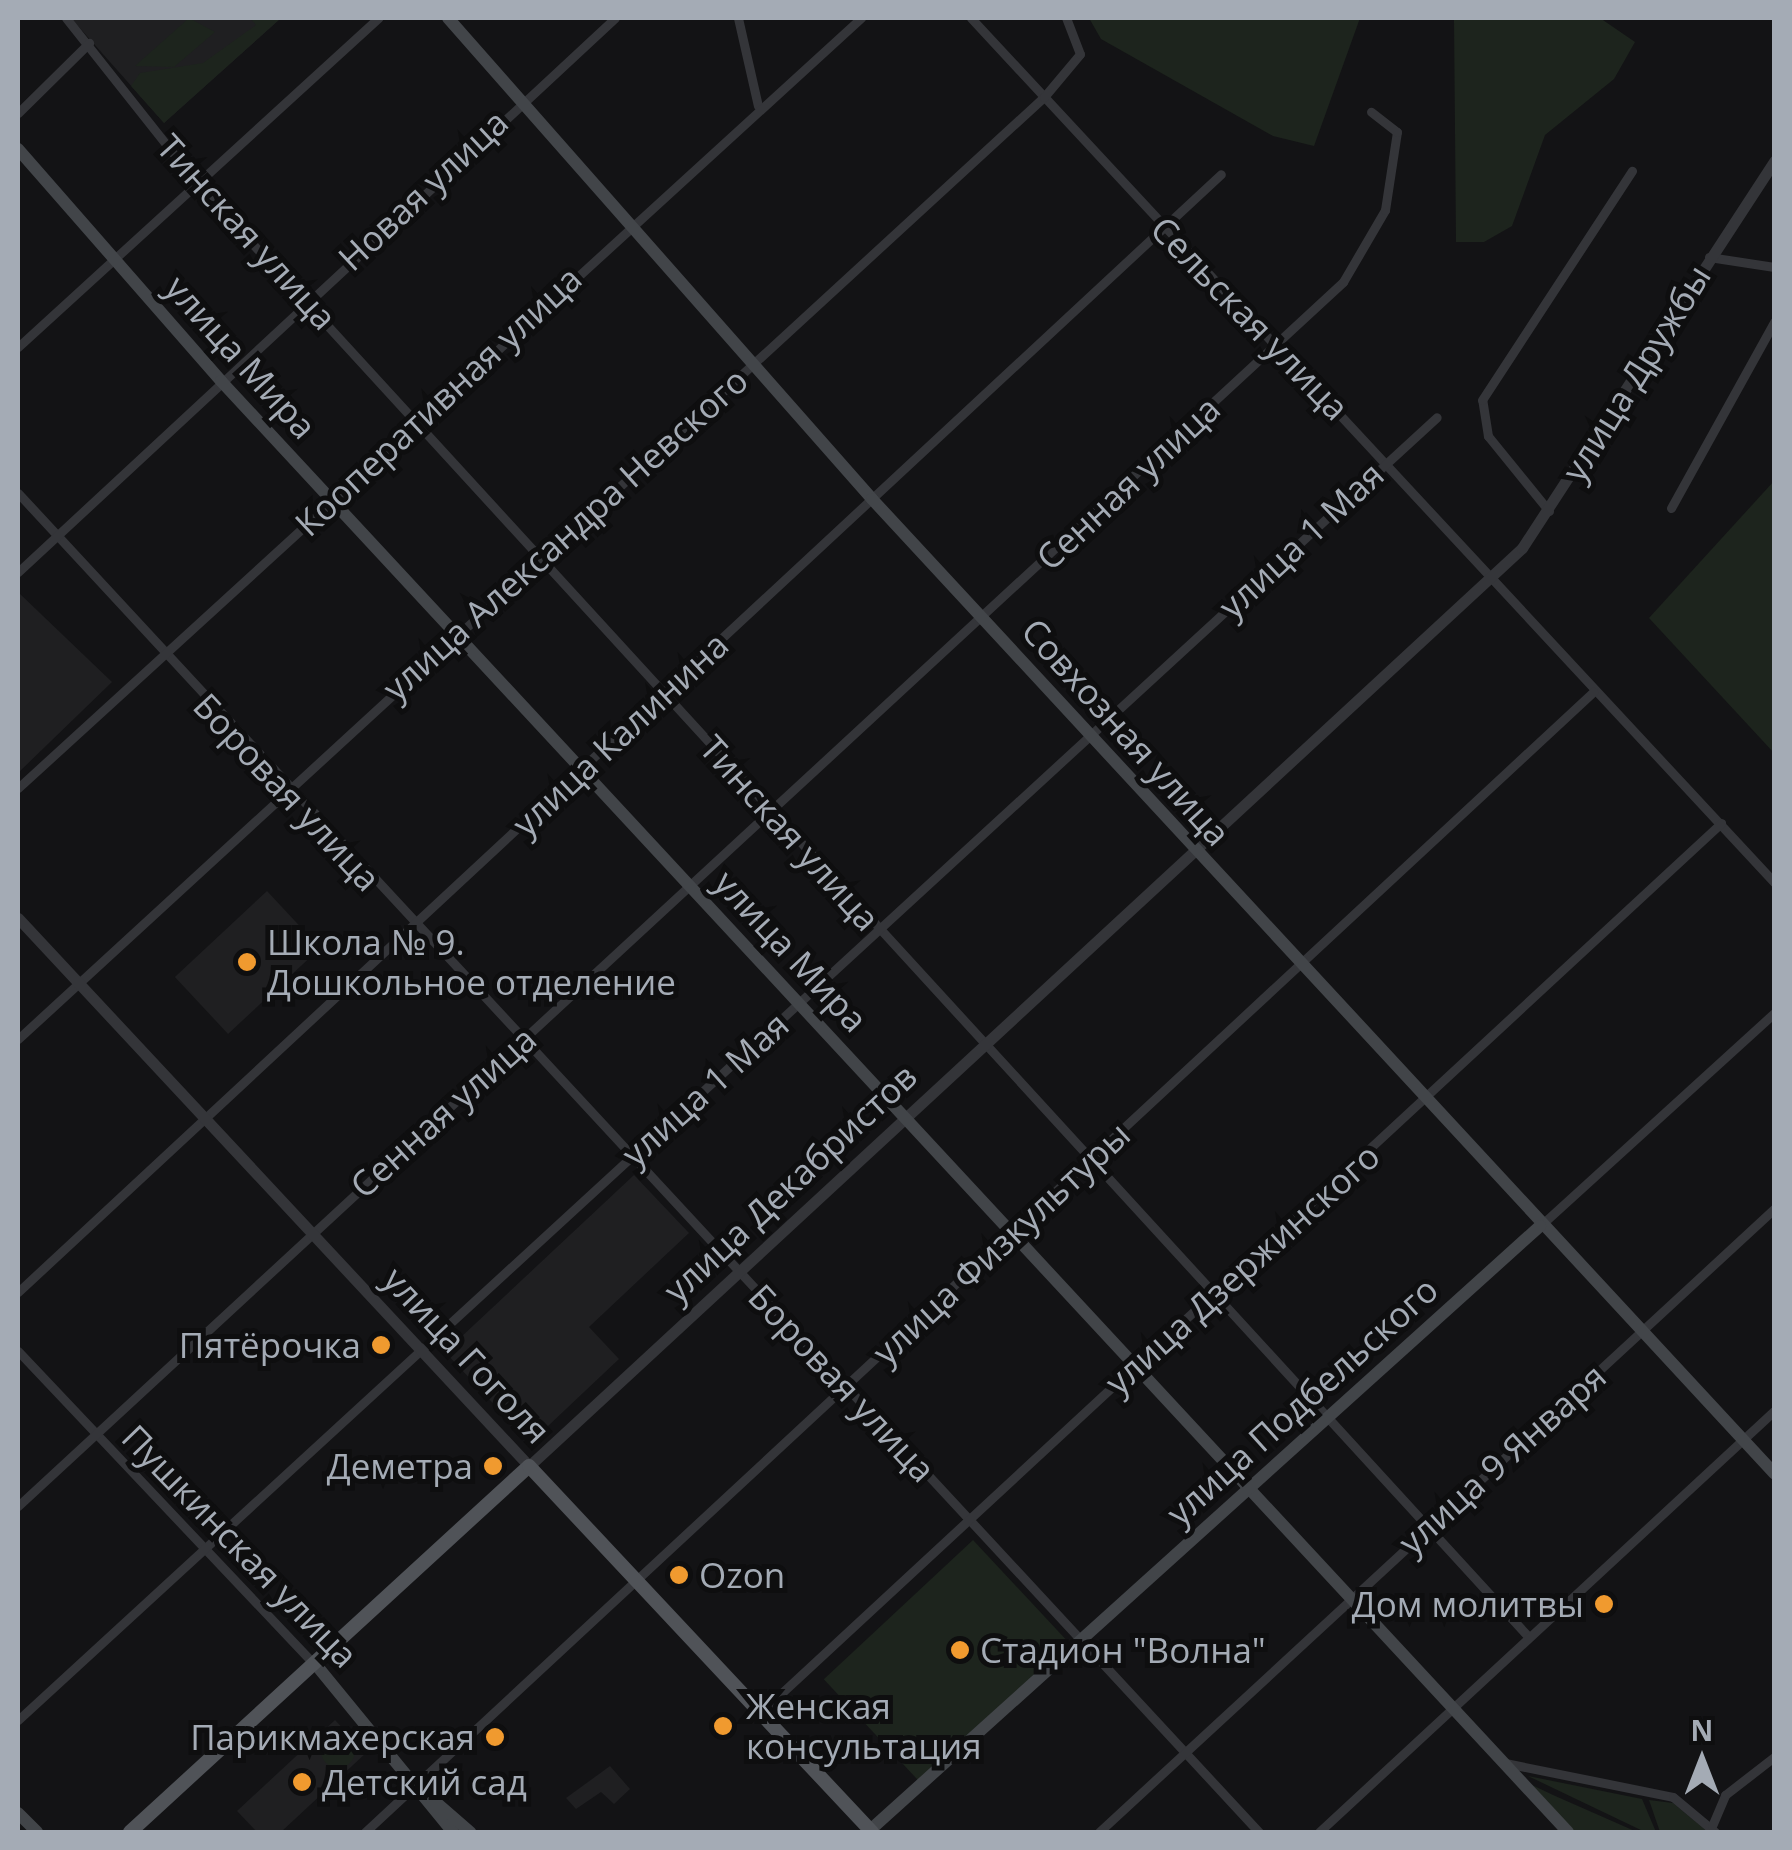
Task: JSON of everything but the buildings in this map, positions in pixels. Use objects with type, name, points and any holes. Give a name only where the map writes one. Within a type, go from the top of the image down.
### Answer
[{"type":"main road","name":"Совхозная улица","points":[[448,18],[626,226],[872,499],[1638,1336],[1774,1473]]},
{"type":"main road","name":"улица Мира","points":[[18,148],[222,381],[800,1003],[1245,1491],[1568,1832]]},
{"type":"main road","name":"улица Подбельского","points":[[870,1832],[1540,1226]]},
{"type":"main road","name":"улица Гоголя","points":[[529,1466],[870,1832]]},
{"type":"main road","name":"улица Декабристов","points":[[130,1832],[317,1666],[529,1466]]},
{"type":"main road","name":"Пушкинская улица","points":[[317,1666],[453,1832]]},
{"type":"main road","name":"Пушкинская улица","points":[[416,1785],[470,1832]]},
{"type":"main road","points":[[18,1813],[36,1832]]},
{"type":"street","name":"Тинская улица","points":[[66,18],[90,43],[194,180],[773,817],[1528,1636]]},
{"type":"street","points":[[18,347],[194,180],[378,18]]},
{"type":"street","name":"Новая улица","points":[[18,572],[520,100],[615,18]]},
{"type":"street","points":[[738,18],[758,106]]},
{"type":"street","name":"Кооперативная улица","points":[[18,788],[333,501],[626,226],[861,18]]},
{"type":"street","name":"Сельская улица","points":[[972,18],[1162,230],[1387,459],[1593,692],[1774,882]]},
{"type":"street","name":"улица Александра Невского","points":[[18,1039],[456,632],[1044,97],[1080,54],[1066,18]]},
{"type":"street","points":[[18,113],[90,43]]},
{"type":"street","name":"Сенная улица","points":[[18,1506],[522,1039],[773,817],[1344,282],[1385,210],[1397,132],[1371,112]]},
{"type":"street","name":"улица Дружбы","points":[[1486,574],[1522,548],[1550,511],[1708,257],[1774,161]]},
{"type":"street","points":[[1550,511],[1488,436],[1482,400],[1632,171]]},
{"type":"street","name":"улица Калинина","points":[[18,1292],[414,929],[662,692],[1221,174]]},
{"type":"street","points":[[1708,257],[1774,267]]},
{"type":"street","points":[[1672,508],[1774,322]]},
{"type":"street","name":"улица 1 Мая","points":[[18,1720],[1437,417]]},
{"type":"street","name":"Боровая улица","points":[[18,493],[160,656],[1259,1832]]},
{"type":"street","name":"улица Декабристов","points":[[529,1466],[984,1043],[1432,635],[1486,574]]},
{"type":"street","name":"улица Физкультуры","points":[[364,1832],[633,1577],[1010,1236],[1593,692]]},
{"type":"street","name":"улица Дзержинского","points":[[760,1713],[1132,1365],[1427,1104],[1721,823]]},
{"type":"street","name":"улица Гоголя","points":[[18,918],[529,1466]]},
{"type":"street","name":"улица Подбельского","points":[[1540,1226],[1774,1013]]},
{"type":"street","name":"улица 9 Января","points":[[1099,1832],[1774,1209]]},
{"type":"street","name":"Пушкинская улица","points":[[18,1351],[93,1436],[317,1666]]},
{"type":"street","points":[[1319,1832],[1447,1708],[1774,1411]]},
{"type":"street","points":[[1502,1762],[1673,1797],[1713,1829],[1725,1795],[1774,1757]]},
{"type":"shaded area","points":[[71,18],[281,18],[164,123]]},
{"type":"shaded area","points":[[189,18],[215,32],[174,67],[135,66]]},
{"type":"shaded area","points":[[250,18],[281,18],[164,123],[131,86],[140,73],[203,63],[256,25]]},
{"type":"shaded area","points":[[1089,18],[1360,18],[1314,146],[1273,136],[1101,39]]},
{"type":"shaded area","points":[[1600,18],[1635,42],[1614,79],[1545,135],[1512,226],[1484,242],[1456,242],[1454,20]]},
{"type":"shaded area","points":[[1774,481],[1774,753],[1649,618]]},
{"type":"shaded area","points":[[18,592],[112,682],[18,773]]},
{"type":"shaded area","name":"Школа № 9. Дошкольное отделение","points":[[267,891],[320,948],[228,1034],[175,977]]},
{"type":"shaded area","points":[[634,1175],[689,1233],[589,1327],[619,1359],[530,1443],[445,1352]]},
{"type":"shaded area","name":"Стадион \"Волна\"","points":[[973,1540],[1070,1644],[921,1783],[824,1679]]},
{"type":"shaded area","name":"Детский сад","points":[[335,1720],[366,1753],[281,1832],[257,1832],[237,1811]]},
{"type":"shaded area","points":[[338,1734],[350,1739],[355,1751],[350,1763],[338,1768],[326,1763],[321,1751],[326,1739]]},
{"type":"shaded area","points":[[610,1766],[630,1789],[614,1804],[601,1792],[576,1809],[566,1798]]},
{"type":"shaded area","points":[[1528,1776],[1642,1799],[1656,1832],[1645,1832]]},
{"type":"shaded area","points":[[1532,1785],[1553,1795],[1637,1832],[1575,1832]]},
{"type":"shaded area","points":[[1649,1800],[1673,1803],[1708,1832],[1660,1832]]},
{"type":"place","name":"Школа № 9. Дошкольное отделение","points":[[247,962]]},
{"type":"place","name":"Пятёрочка","points":[[381,1345]]},
{"type":"place","name":"Деметра","points":[[493,1466]]},
{"type":"place","name":"Ozon","points":[[679,1575]]},
{"type":"place","name":"Дом молитвы","points":[[1604,1604]]},
{"type":"place","name":"Стадион \"Волна\"","points":[[960,1650]]},
{"type":"place","name":"Женская консультация","points":[[723,1726]]},
{"type":"place","name":"Парикмахерская","points":[[495,1737]]},
{"type":"place","name":"Детский сад","points":[[302,1782]]}]
